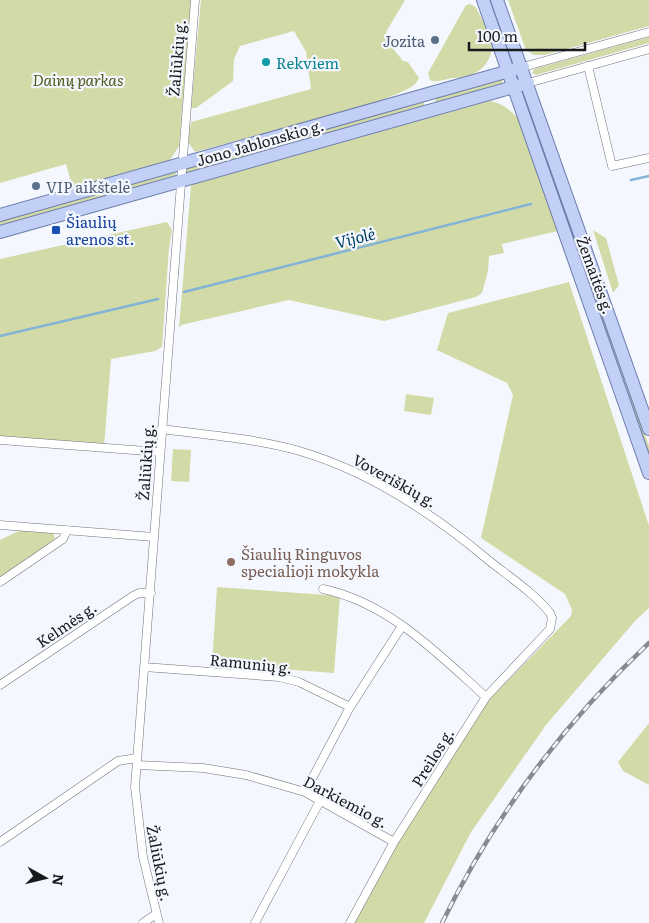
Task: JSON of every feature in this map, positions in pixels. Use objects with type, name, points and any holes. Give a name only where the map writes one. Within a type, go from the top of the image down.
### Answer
[{"type":"main road","name":"Žemaitės g.","points":[[484,0],[507,72],[649,473]]},
{"type":"main road","name":"Žemaitės g.","points":[[497,0],[523,67],[649,429]]},
{"type":"main road","name":"Jono Jablonskio g.","points":[[0,215],[523,67]]},
{"type":"main road","name":"Jono Jablonskio g.","points":[[0,232],[528,83]]},
{"type":"street","name":"Žaliūkių g.","points":[[160,923],[156,914],[143,857],[136,806],[137,761],[195,0]]},
{"type":"street","points":[[523,67],[649,32]]},
{"type":"street","points":[[528,83],[649,49]]},
{"type":"street","points":[[588,66],[612,166],[649,158]]},
{"type":"street","name":"Voveriškių g.","points":[[161,429],[244,438],[274,444],[316,456],[364,476],[432,517],[464,539],[536,600],[552,618]]},
{"type":"street","points":[[0,440],[160,452]]},
{"type":"street","points":[[0,525],[154,537]]},
{"type":"street","points":[[0,582],[63,539],[67,530]]},
{"type":"street","points":[[323,589],[362,600],[402,626],[425,642],[486,697]]},
{"type":"street","name":"Kelmės g.","points":[[0,685],[133,596],[151,593]]},
{"type":"street","name":"Preilos g.","points":[[350,923],[394,842],[486,697],[550,628],[552,618]]},
{"type":"street","points":[[305,792],[350,707],[402,626]]},
{"type":"street","name":"Ramunių g.","points":[[144,667],[289,679],[350,707]]},
{"type":"street","name":"Darkiemio g.","points":[[0,842],[118,761],[137,761],[203,768],[246,775],[305,792],[394,842]]},
{"type":"street","points":[[255,923],[320,801]]},
{"type":"street","points":[[144,923],[156,914]]},
{"type":"green space","name":"Dainų parkas","points":[[0,0],[191,0],[179,146],[170,160],[73,189],[66,164],[0,183]]},
{"type":"green space","points":[[201,0],[405,0],[386,32],[390,39],[390,45],[403,61],[408,62],[419,78],[413,86],[383,100],[195,152],[188,142],[191,122],[311,89],[306,52],[294,31],[240,46],[234,59],[233,81],[196,108],[191,108]]},
{"type":"green space","points":[[508,0],[649,0],[649,26],[545,55],[534,55],[526,50]]},
{"type":"green space","points":[[470,4],[476,7],[491,38],[491,54],[488,61],[471,75],[439,81],[430,80],[428,73],[466,5]]},
{"type":"green space","points":[[649,37],[649,43],[536,75],[532,73],[534,69]]},
{"type":"green space","points":[[502,79],[503,84],[436,103],[435,101],[438,96]]},
{"type":"green space","points":[[423,101],[425,106],[190,174],[185,171],[187,168]]},
{"type":"green space","points":[[489,101],[505,107],[518,118],[558,231],[502,244],[504,253],[489,256],[488,271],[482,293],[476,297],[384,321],[289,300],[181,325],[179,328],[191,185]]},
{"type":"green space","points":[[526,105],[529,106],[649,446],[649,457]]},
{"type":"green space","points":[[175,171],[176,176],[0,227],[0,220]]},
{"type":"green space","points":[[167,222],[172,230],[162,347],[155,351],[111,359],[104,447],[0,440],[0,259]]},
{"type":"green space","points":[[593,230],[606,238],[619,285],[613,293]]},
{"type":"green space","points":[[569,282],[649,526],[649,608],[635,621],[546,725],[471,832],[424,923],[354,923],[394,847],[489,700],[571,616],[572,610],[565,594],[481,538],[513,395],[507,383],[437,350],[448,313]]},
{"type":"green space","points":[[406,394],[434,398],[431,415],[404,411]]},
{"type":"green space","points":[[173,449],[191,450],[189,482],[171,481]]},
{"type":"green space","points":[[21,530],[53,533],[55,539],[0,577],[0,540]]},
{"type":"green space","points":[[217,587],[340,596],[334,673],[212,664]]},
{"type":"green space","points":[[649,723],[649,785],[623,771],[618,762]]},
{"type":"waterway","name":"Vijolė","points":[[631,180],[649,176]]},
{"type":"waterway","name":"Vijolė","points":[[184,292],[531,204]]},
{"type":"waterway","name":"Vijolė","points":[[0,336],[158,299]]},
{"type":"railway","points":[[442,923],[462,884],[507,809],[560,739],[588,706],[649,643]]},
{"type":"place","name":"Jozita","points":[[435,40]]},
{"type":"place","name":"Rekviem","points":[[266,62]]},
{"type":"place","name":"VIP aikštelė","points":[[36,186]]},
{"type":"place","name":"Šiaulių arenos st.","points":[[56,230]]},
{"type":"place","name":"Šiaulių Ringuvos specialioji mokykla","points":[[231,562]]}]
